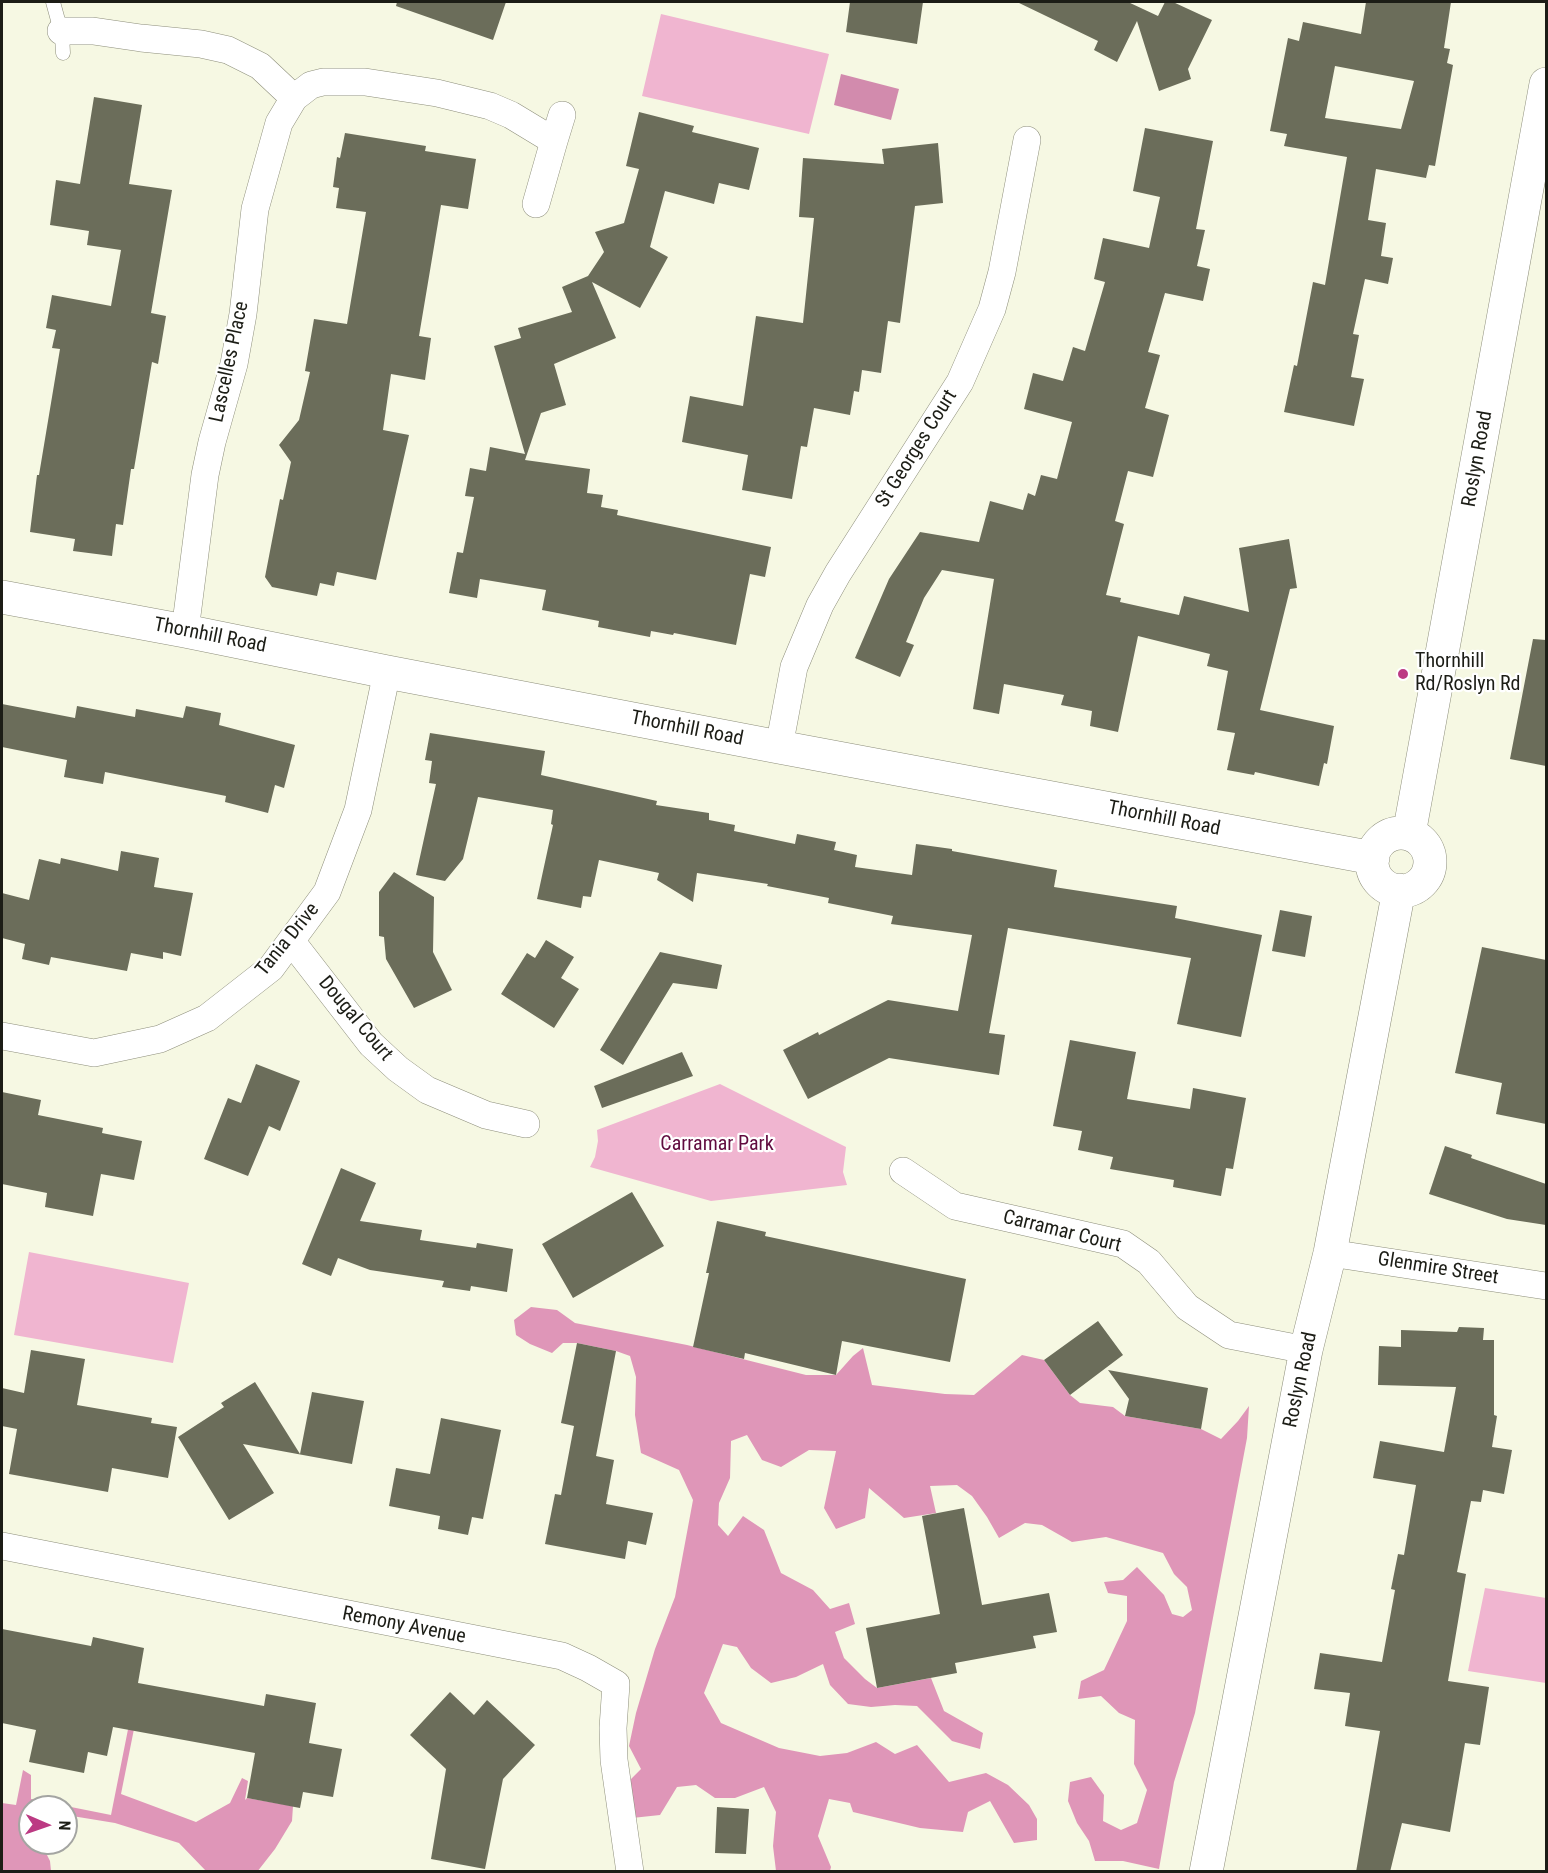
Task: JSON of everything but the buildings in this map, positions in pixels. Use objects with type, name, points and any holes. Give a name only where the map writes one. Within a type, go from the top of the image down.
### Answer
[{"type":"street","points":[[62,42],[93,30],[201,44],[228,50],[260,66],[294,98],[311,86],[330,81],[365,82],[416,88],[490,106],[524,122],[554,141]]},
{"type":"street","name":"Roslyn Road","points":[[1409,834],[1546,84]]},
{"type":"street","name":"Lascelles Place","points":[[185,630],[207,466],[234,364],[243,314],[255,209],[279,123],[294,98]]},
{"type":"street","points":[[536,204],[562,115]]},
{"type":"street","name":"St Georges Court","points":[[779,747],[794,667],[820,605],[960,382],[988,318],[1002,272],[1028,140]]},
{"type":"street","name":"Thornhill Road","points":[[2,597],[185,630],[387,672],[779,747],[1373,858]]},
{"type":"street","name":"Tania Drive","points":[[2,1036],[94,1053],[160,1039],[207,1018],[271,968],[327,892],[358,810],[387,672]]},
{"type":"street","points":[[1409,834],[1424,844],[1428,852],[1428,871],[1417,886],[1399,890],[1379,880],[1372,866],[1373,858],[1375,848],[1381,841],[1390,835],[1409,834]]},
{"type":"street","name":"Roslyn Road","points":[[1206,1872],[1306,1350],[1330,1252],[1399,890]]},
{"type":"street","name":"Dougal Court","points":[[291,942],[371,1044],[398,1069],[427,1090],[486,1115],[526,1125]]},
{"type":"street","name":"Carramar Court","points":[[903,1171],[955,1206],[1123,1244],[1149,1262],[1187,1307],[1229,1335],[1306,1350]]},
{"type":"street","name":"Glenmire Street","points":[[1330,1252],[1546,1286]]},
{"type":"street","name":"Remony Avenue","points":[[2,1546],[562,1656],[588,1668],[616,1684],[613,1728],[614,1760],[630,1872]]},
{"type":"lane","points":[[53,2],[62,42]]},
{"type":"green space","points":[[661,14],[829,54],[809,134],[642,96]]},
{"type":"green space","name":"Carramar Park","points":[[720,1084],[846,1147],[843,1172],[847,1185],[711,1201],[590,1167],[595,1157],[598,1141],[597,1130]]},
{"type":"green space","points":[[29,1252],[189,1283],[173,1363],[14,1335]]},
{"type":"green space","points":[[1485,1588],[1546,1598],[1546,1683],[1468,1671]]},
{"type":"shaded area","points":[[841,74],[899,89],[891,120],[834,105]]},
{"type":"shaded area","points":[[531,1307],[557,1310],[575,1323],[687,1345],[806,1375],[836,1375],[863,1348],[872,1385],[945,1394],[974,1395],[1022,1355],[1044,1360],[1070,1395],[1080,1403],[1113,1407],[1125,1416],[1201,1429],[1221,1439],[1249,1406],[1247,1438],[1195,1713],[1174,1782],[1159,1869],[1123,1861],[1095,1861],[1089,1841],[1077,1823],[1068,1801],[1070,1782],[1091,1777],[1104,1795],[1103,1821],[1121,1830],[1137,1823],[1147,1790],[1134,1764],[1135,1720],[1119,1713],[1101,1696],[1078,1699],[1081,1681],[1104,1670],[1127,1621],[1127,1596],[1108,1593],[1104,1582],[1123,1580],[1137,1567],[1164,1595],[1172,1614],[1183,1617],[1192,1610],[1187,1587],[1174,1574],[1163,1553],[1106,1537],[1072,1542],[1042,1525],[1025,1523],[999,1538],[972,1496],[957,1485],[930,1486],[936,1513],[904,1518],[869,1488],[865,1518],[836,1529],[824,1508],[836,1451],[809,1450],[781,1467],[762,1460],[747,1435],[731,1441],[730,1478],[719,1503],[718,1525],[728,1536],[743,1516],[764,1530],[781,1573],[813,1590],[830,1609],[849,1603],[855,1624],[835,1632],[844,1658],[865,1679],[877,1688],[931,1678],[944,1711],[983,1733],[980,1749],[952,1741],[917,1706],[871,1707],[848,1704],[830,1685],[823,1664],[796,1677],[771,1683],[751,1668],[737,1647],[723,1644],[704,1693],[721,1723],[779,1748],[820,1756],[847,1753],[876,1742],[895,1754],[917,1745],[949,1782],[986,1773],[1008,1785],[1029,1805],[1037,1819],[1037,1840],[1014,1843],[990,1801],[968,1812],[963,1832],[920,1828],[853,1812],[850,1803],[829,1799],[818,1836],[831,1867],[830,1871],[776,1871],[773,1846],[776,1812],[764,1787],[735,1798],[715,1798],[696,1785],[677,1787],[660,1815],[632,1818],[627,1783],[641,1769],[629,1746],[655,1649],[675,1597],[693,1500],[679,1470],[641,1453],[635,1415],[636,1377],[630,1356],[577,1343],[563,1343],[552,1353],[530,1344],[516,1335],[514,1320]]},
{"type":"shaded area","points":[[137,1684],[142,1689],[121,1794],[196,1822],[230,1803],[242,1778],[248,1781],[245,1800],[247,1798],[293,1806],[292,1821],[275,1849],[257,1872],[206,1871],[179,1843],[115,1823],[78,1817],[78,1808],[111,1815]]},
{"type":"shaded area","points":[[23,1770],[31,1775],[31,1795],[18,1795]]},
{"type":"shaded area","points":[[18,1795],[18,1855],[47,1855],[51,1871],[2,1872],[2,1803],[16,1805]]},
{"type":"place","name":"Thornhill Rd/Roslyn Rd","points":[[1403,674]]}]
